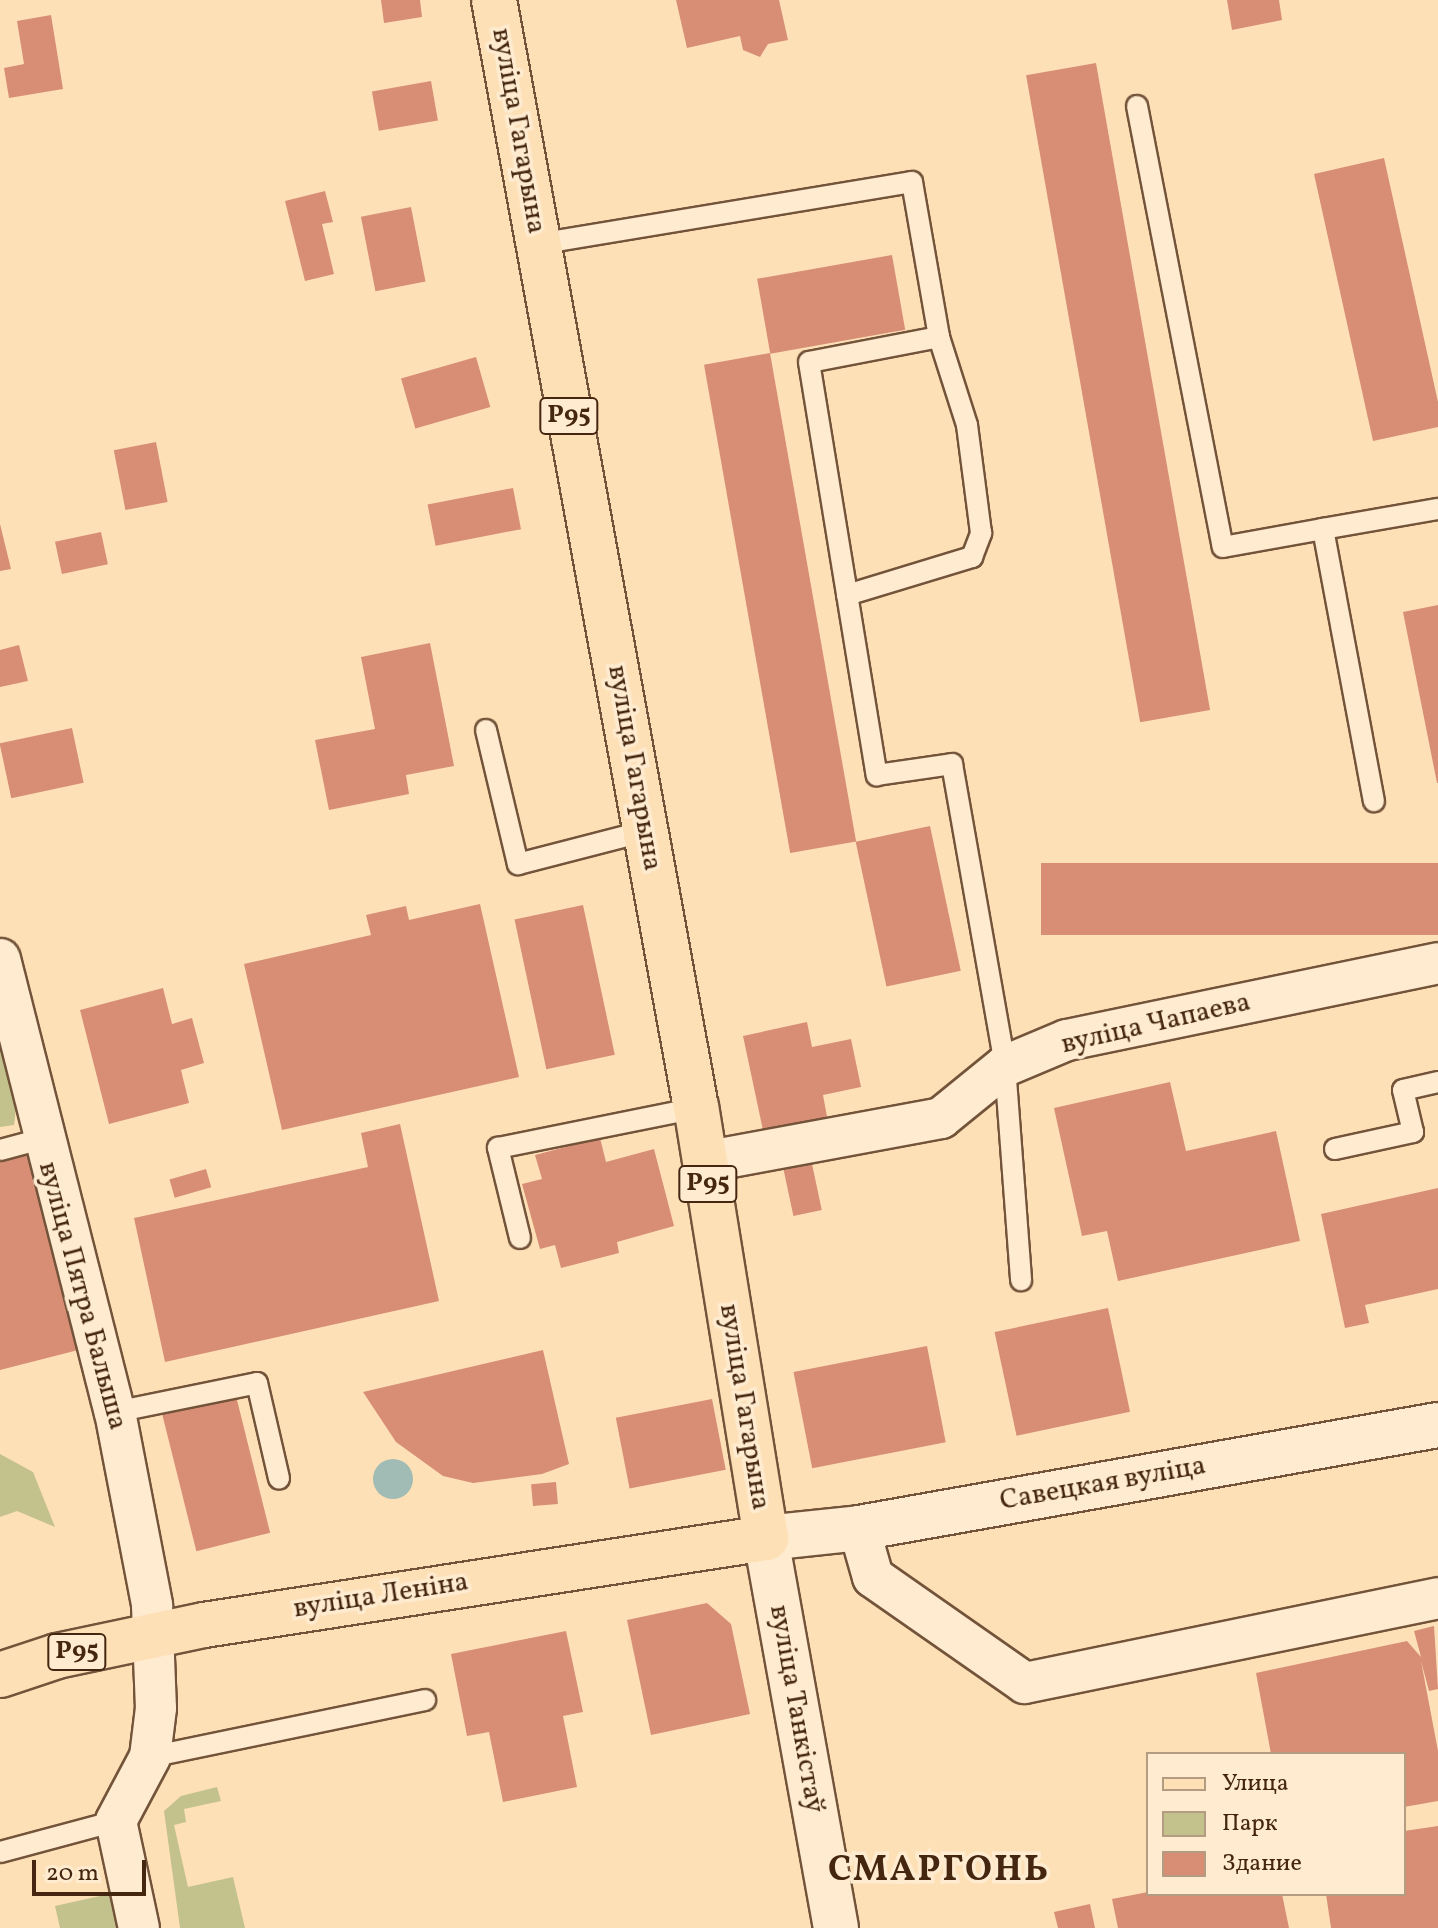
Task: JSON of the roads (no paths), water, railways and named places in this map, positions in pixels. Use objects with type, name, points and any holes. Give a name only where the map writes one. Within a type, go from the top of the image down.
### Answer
[{"type":"main road","name":"вуліца Гагарына","points":[[494,0],[696,1108],[766,1538]]},
{"type":"main road","name":"Савецкая вуліца","points":[[766,1538],[859,1528],[1438,1425]]},
{"type":"main road","name":"вуліца Леніна","points":[[0,1675],[156,1635],[766,1538]]},
{"type":"main road","name":"вуліца Танкістаў","points":[[766,1538],[836,1928]]},
{"type":"street","name":"вуліца Пятра Балыша","points":[[0,959],[41,1139],[115,1412],[156,1635],[150,1757]]},
{"type":"street","name":"вуліца Чапаева","points":[[704,1162],[941,1118],[1005,1066],[1067,1040],[1438,963]]},
{"type":"street","points":[[859,1528],[873,1577],[1025,1683],[1438,1598]]},
{"type":"street","points":[[139,1928],[116,1821],[150,1757]]},
{"type":"lane","points":[[1137,106],[1223,547],[1438,509]]},
{"type":"lane","points":[[538,244],[912,182],[939,337],[967,425],[981,533],[972,557],[847,595]]},
{"type":"lane","points":[[939,337],[809,362],[877,775],[952,764],[1005,1066],[1021,1280]]},
{"type":"lane","points":[[1323,529],[1374,801]]},
{"type":"lane","points":[[486,730],[518,864],[646,831]]},
{"type":"lane","points":[[1335,1149],[1413,1132],[1403,1090],[1438,1082]]},
{"type":"lane","points":[[520,1238],[498,1148],[696,1108]]},
{"type":"lane","points":[[0,1150],[41,1139]]},
{"type":"lane","points":[[115,1412],[257,1383],[279,1478]]},
{"type":"lane","points":[[150,1757],[425,1700]]},
{"type":"lane","points":[[0,1852],[116,1821]]},
{"type":"water","points":[[393,1459],[407,1465],[413,1479],[407,1493],[393,1499],[379,1493],[373,1479],[379,1465]]},
{"type":"district","name":"СМАРГОНЬ","points":[[939,1872]]}]
